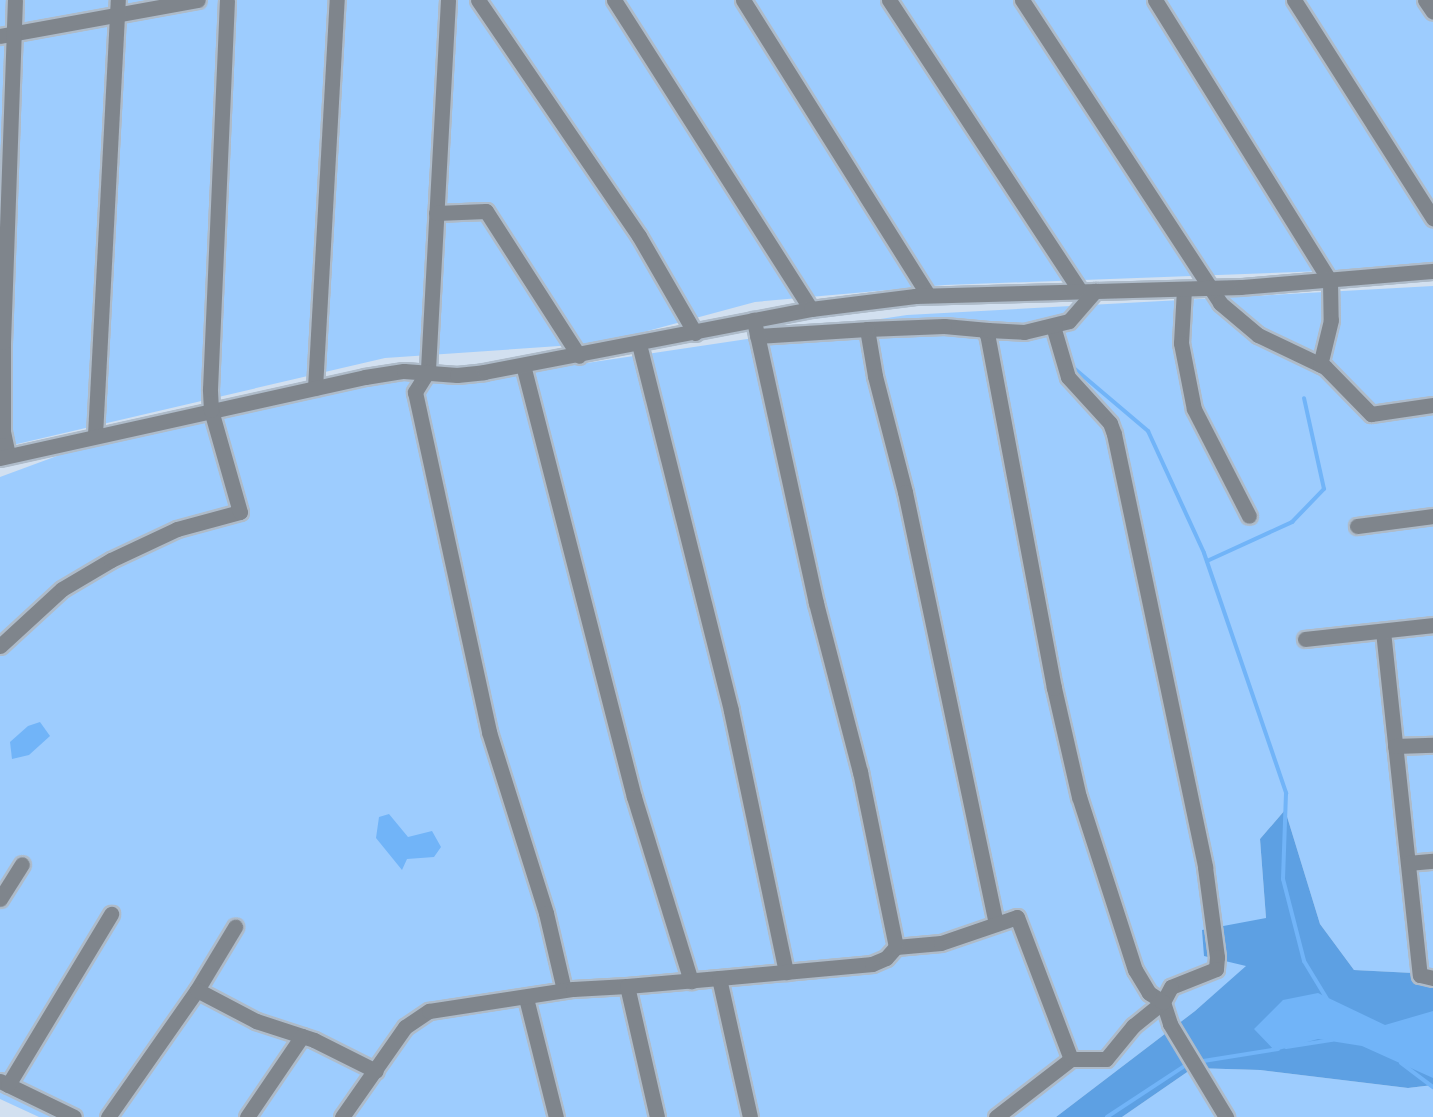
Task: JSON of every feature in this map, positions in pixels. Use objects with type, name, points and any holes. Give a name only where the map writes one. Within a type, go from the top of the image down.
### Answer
[{"type":"lane","points":[[15,0],[7,35],[3,342],[4,457],[374,375],[428,370],[457,375],[579,356],[695,333],[756,328],[867,329],[944,326],[1024,332],[1069,321],[1088,292]]},
{"type":"lane","points":[[7,35],[117,8],[198,0]]},
{"type":"lane","points":[[0,646],[62,589],[111,560],[177,529],[240,512],[211,410],[211,321],[227,0]]},
{"type":"lane","points":[[315,388],[337,0]]},
{"type":"lane","points":[[448,0],[428,370],[414,392],[489,732],[546,913],[564,990]]},
{"type":"lane","points":[[478,0],[639,236],[695,333]]},
{"type":"lane","points":[[614,0],[812,309]]},
{"type":"lane","points":[[743,0],[928,295]]},
{"type":"lane","points":[[889,0],[1088,292]]},
{"type":"lane","points":[[1022,0],[1208,288],[1258,335],[1320,365],[1371,414],[1433,405]]},
{"type":"lane","points":[[1155,0],[1330,281],[1331,320],[1320,365]]},
{"type":"lane","points":[[1294,0],[1433,218]]},
{"type":"lane","points":[[1425,0],[1433,12]]},
{"type":"lane","points":[[95,435],[117,8]]},
{"type":"lane","points":[[436,213],[486,211],[579,356]]},
{"type":"lane","points":[[756,328],[812,309],[928,295],[1208,288],[1330,281],[1433,271]]},
{"type":"lane","points":[[1184,289],[1181,343],[1194,409],[1250,516]]},
{"type":"lane","points":[[996,1117],[1071,1059],[1106,1059],[1133,1026],[1163,1002],[1171,987],[1216,969],[1205,867],[1114,434],[1110,423],[1068,377],[1060,359],[1053,326]]},
{"type":"lane","points":[[756,328],[816,603],[860,772],[896,947]]},
{"type":"lane","points":[[867,329],[875,376],[905,492],[996,924]]},
{"type":"lane","points":[[988,330],[990,359],[1067,752],[1135,970],[1149,993],[1163,1002],[1170,1024],[1226,1117]]},
{"type":"lane","points":[[639,344],[731,711],[786,972]]},
{"type":"lane","points":[[523,365],[637,807],[691,981]]},
{"type":"lane","points":[[1357,526],[1433,516]]},
{"type":"lane","points":[[1305,639],[1433,625]]},
{"type":"lane","points":[[1383,631],[1420,975],[1433,978]]},
{"type":"lane","points":[[1395,746],[1433,745]]},
{"type":"lane","points":[[1408,863],[1433,861]]},
{"type":"lane","points":[[0,898],[22,864]]},
{"type":"lane","points":[[74,1117],[4,1083],[111,914]]},
{"type":"lane","points":[[342,1117],[405,1028],[429,1011],[526,998],[564,990],[872,964],[886,958],[896,947],[941,943],[1017,917],[1071,1059]]},
{"type":"lane","points":[[108,1117],[197,990],[235,927]]},
{"type":"lane","points":[[719,978],[750,1117]]},
{"type":"lane","points":[[627,986],[657,1117]]},
{"type":"lane","points":[[197,990],[256,1021],[302,1036],[376,1071]]},
{"type":"lane","points":[[526,998],[556,1117]]},
{"type":"lane","points":[[247,1117],[302,1036]]},
{"type":"shaded area","points":[[0,0],[1433,0],[1433,267],[945,285],[755,302],[603,343],[385,358],[0,448]]},
{"type":"shaded area","points":[[1433,286],[1433,974],[1354,970],[1320,924],[1285,810],[1260,839],[1266,918],[1247,966],[1195,1011],[1056,1117],[39,1117],[0,1099],[0,477],[65,453],[395,377],[560,367],[907,315]]},
{"type":"shaded area","points":[[40,722],[50,736],[29,755],[12,759],[10,742],[28,726]]},
{"type":"shaded area","points":[[1285,810],[1320,924],[1354,970],[1433,974],[1433,1085],[1408,1088],[1260,1070],[1193,1068],[1122,1117],[1056,1117],[1195,1011],[1246,966],[1204,956],[1202,930],[1266,918],[1260,839]]},
{"type":"shaded area","points":[[389,814],[408,837],[432,831],[441,847],[434,857],[407,859],[402,870],[376,838],[379,817]]},
{"type":"shaded area","points":[[1318,993],[1385,1025],[1433,1011],[1433,1078],[1362,1046],[1318,1039],[1275,1051],[1254,1029],[1283,1000]]},
{"type":"shaded area","points":[[1193,1068],[1260,1070],[1408,1088],[1433,1085],[1433,1117],[1122,1117]]},
{"type":"waterway","points":[[1069,364],[1148,431],[1204,553],[1286,793],[1283,879],[1304,961],[1327,999]]},
{"type":"waterway","points":[[1207,561],[1292,522],[1324,489],[1304,398]]},
{"type":"waterway","points":[[1286,1047],[1332,1040]]},
{"type":"waterway","points":[[1197,1062],[1278,1049]]},
{"type":"waterway","points":[[1107,1117],[1189,1063]]},
{"type":"waterway","points":[[1401,1063],[1433,1087]]}]
